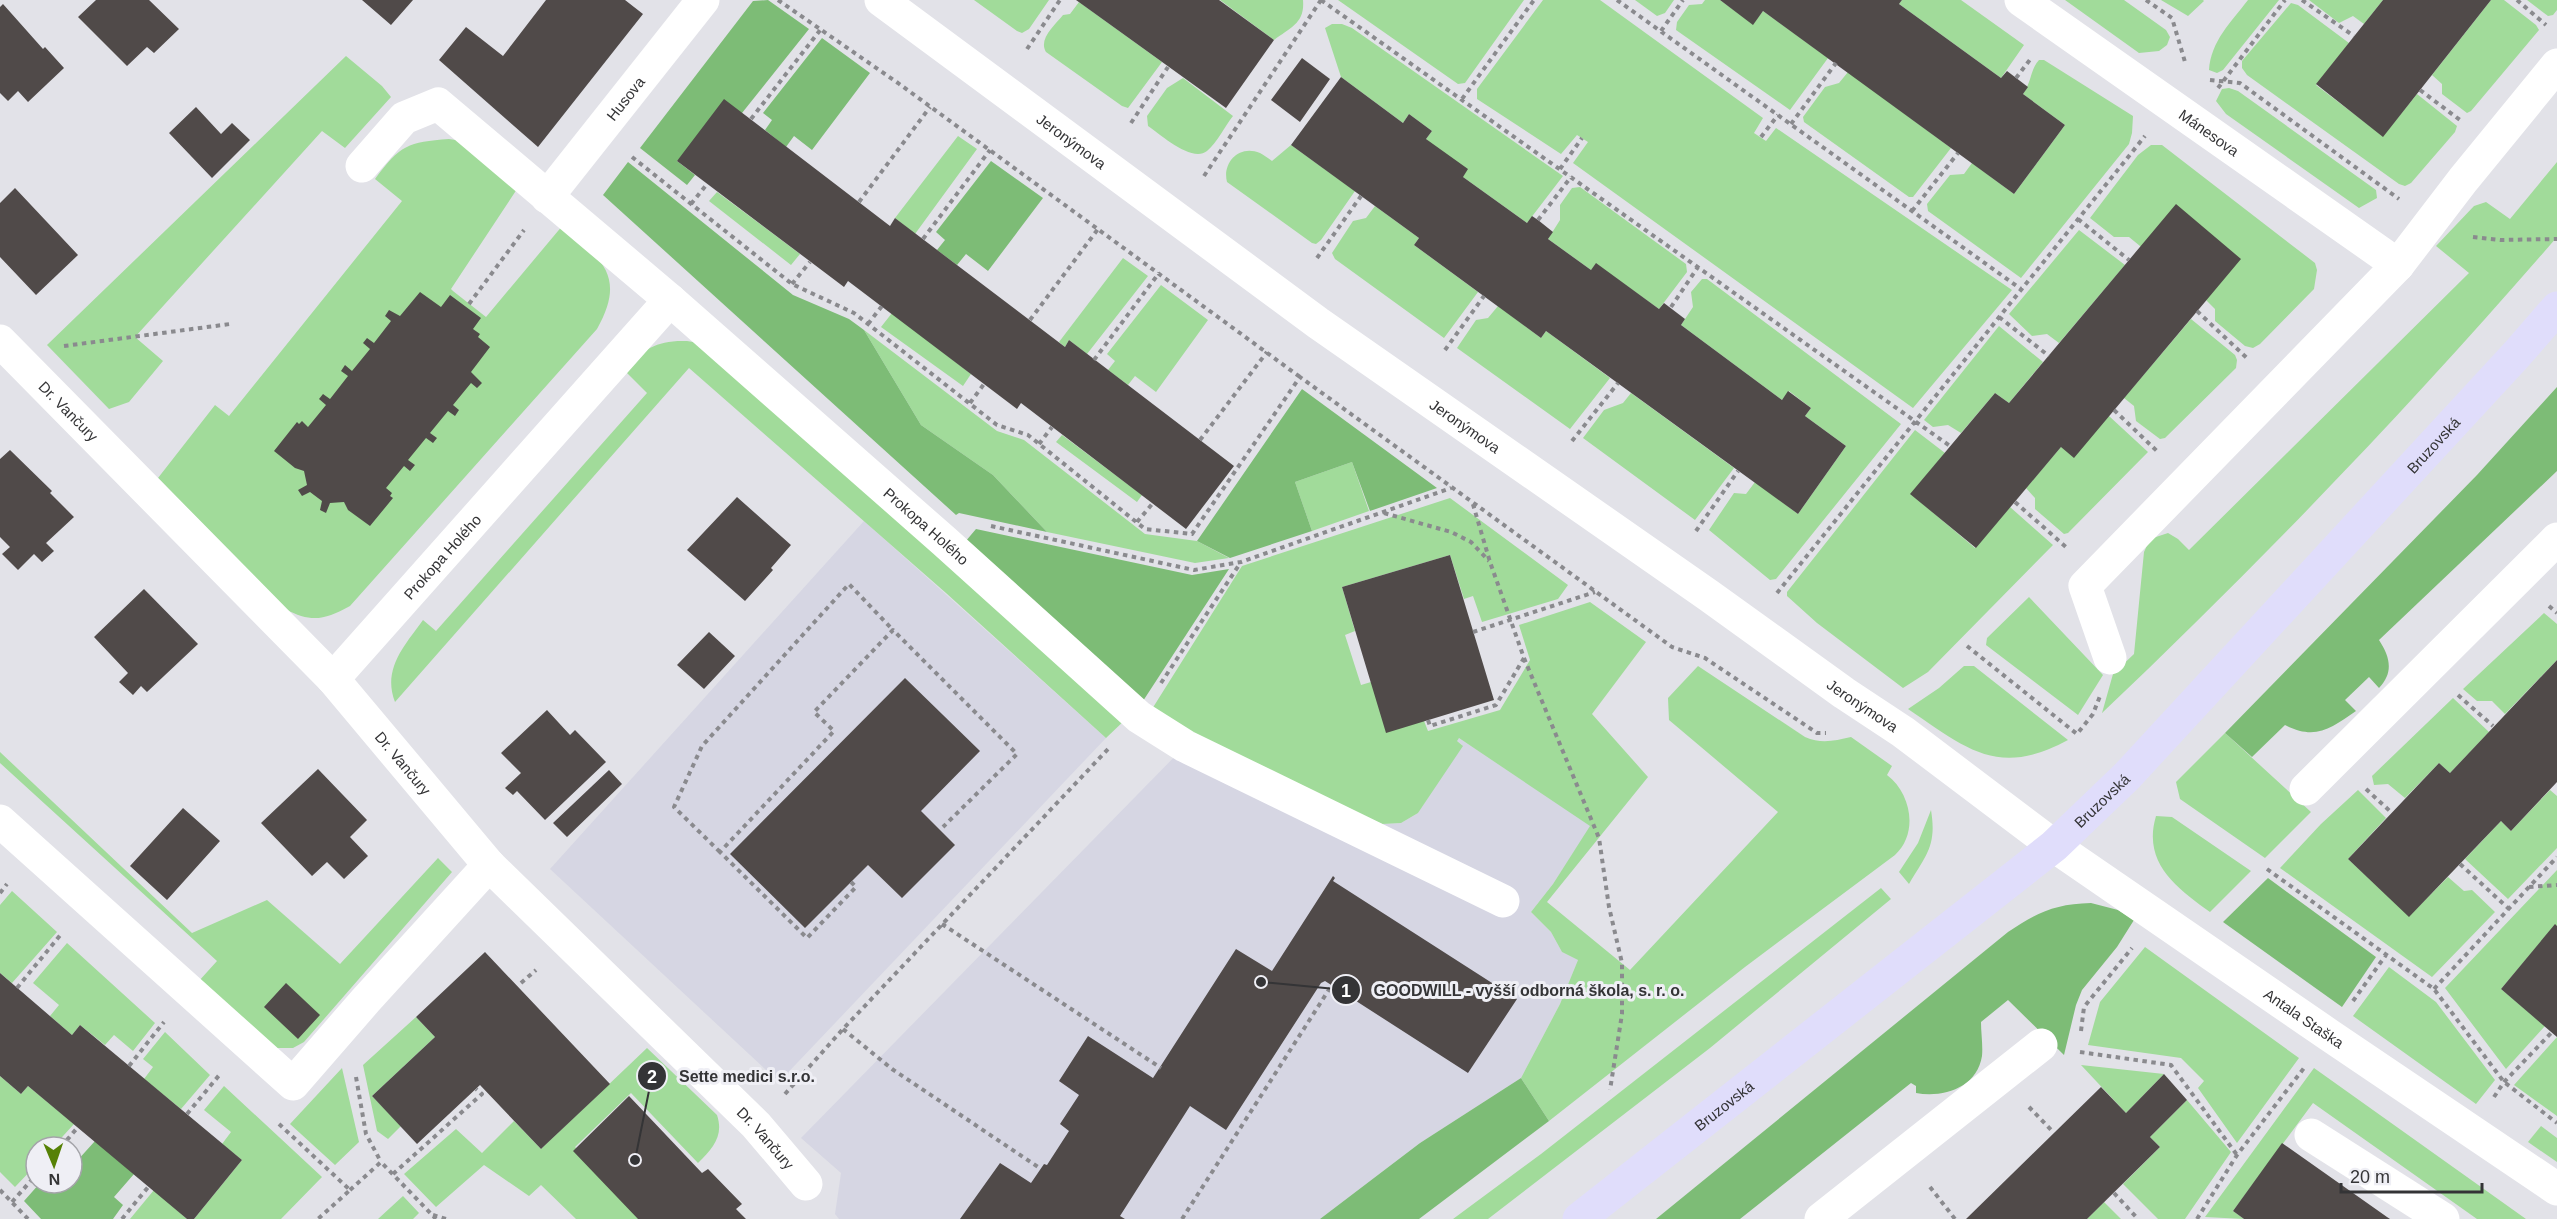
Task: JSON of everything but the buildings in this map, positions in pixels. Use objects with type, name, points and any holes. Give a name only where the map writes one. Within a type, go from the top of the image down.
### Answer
[{"type":"main road","name":"Bruzovská","points":[[1579,1219],[2054,846],[2127,776],[2557,308]]},
{"type":"street","name":"Husova","points":[[547,198],[703,0]]},
{"type":"street","name":"Jeronýmova","points":[[881,0],[1318,324],[1708,595],[1844,693],[1904,732],[2054,846]]},
{"type":"street","name":"Mánesova","points":[[2021,0],[2397,264]]},
{"type":"street","points":[[2109,658],[2085,586],[2397,264],[2557,65]]},
{"type":"street","name":"Prokopa Holého","points":[[362,166],[404,118],[438,104],[670,300],[944,541],[1139,717],[1185,746],[1503,901]]},
{"type":"street","name":"Prokopa Holého","points":[[333,680],[670,300]]},
{"type":"street","name":"Dr. Vančury","points":[[0,341],[333,680],[489,865],[756,1125],[806,1184]]},
{"type":"street","points":[[2306,789],[2557,539]]},
{"type":"street","points":[[0,821],[293,1084],[489,865]]},
{"type":"street","name":"Antala Staška","points":[[2054,846],[2557,1189]]},
{"type":"street","points":[[1821,1219],[2041,1045]]},
{"type":"street","points":[[2311,1135],[2443,1219]]},
{"type":"path","points":[[778,0],[990,150],[1672,647],[1704,658],[1817,733],[1833,733]]},
{"type":"path","points":[[1027,49],[1060,0]]},
{"type":"path","points":[[1204,176],[1321,0],[1950,446]]},
{"type":"path","points":[[1461,99],[1534,0]]},
{"type":"path","points":[[1617,0],[2021,290]]},
{"type":"path","points":[[1661,31],[1683,0]]},
{"type":"path","points":[[2146,0],[2172,18],[2184,62],[2192,68]]},
{"type":"path","points":[[1774,597],[2152,127],[2193,121],[2285,0]]},
{"type":"path","points":[[2302,0],[2354,36]]},
{"type":"path","points":[[2517,0],[2551,30]]},
{"type":"path","points":[[751,119],[821,30]]},
{"type":"path","points":[[2016,78],[2034,54]]},
{"type":"path","points":[[1791,124],[1836,63]]},
{"type":"path","points":[[1131,123],[1168,67]]},
{"type":"path","points":[[2206,80],[2240,83],[2400,200]]},
{"type":"path","points":[[2420,90],[2462,121]]},
{"type":"path","points":[[859,202],[930,107]]},
{"type":"path","points":[[1761,137],[1778,115]]},
{"type":"path","points":[[1560,169],[1582,138]]},
{"type":"path","points":[[923,239],[990,150]]},
{"type":"path","points":[[1912,211],[1958,153]]},
{"type":"path","points":[[632,157],[792,284],[854,313],[997,424],[1028,435],[1145,529],[1192,534],[1300,377]]},
{"type":"path","points":[[1538,220],[1570,177]]},
{"type":"path","points":[[691,204],[707,184]]},
{"type":"path","points":[[1317,258],[1360,196]]},
{"type":"path","points":[[469,304],[547,198]]},
{"type":"path","points":[[2078,219],[2129,261]]},
{"type":"path","points":[[1030,320],[1098,230]]},
{"type":"path","points":[[792,284],[810,262]]},
{"type":"path","points":[[1671,307],[1698,267]]},
{"type":"path","points":[[1094,360],[1159,273]]},
{"type":"path","points":[[1445,350],[1484,296]]},
{"type":"path","points":[[868,324],[882,306]]},
{"type":"path","points":[[2197,311],[2253,364]]},
{"type":"path","points":[[1999,317],[2049,356]]},
{"type":"path","points":[[62,346],[230,324]]},
{"type":"path","points":[[1200,440],[1267,352]]},
{"type":"path","points":[[1572,441],[1618,383]]},
{"type":"path","points":[[970,404],[984,384]]},
{"type":"path","points":[[2114,410],[2161,455]]},
{"type":"path","points":[[1039,444],[1052,427]]},
{"type":"path","points":[[1696,531],[1738,471]]},
{"type":"path","points":[[944,541],[963,520],[1194,570],[1241,562],[1452,488]]},
{"type":"path","points":[[1472,500],[1490,562],[1524,658],[1599,838],[1609,907],[1622,963],[1622,1014],[1610,1090]]},
{"type":"path","points":[[2015,502],[2066,548]]},
{"type":"path","points":[[1137,522],[1153,503]]},
{"type":"path","points":[[1382,513],[1451,532],[1471,542],[1490,562]]},
{"type":"path","points":[[756,1125],[843,1029],[1139,717],[1241,562]]},
{"type":"path","points":[[851,882],[856,887],[807,938],[674,807],[702,746],[849,584],[1017,754],[943,827]]},
{"type":"path","points":[[1473,632],[1596,592]]},
{"type":"path","points":[[720,852],[834,731],[814,712],[893,630]]},
{"type":"path","points":[[1967,646],[2077,734]]},
{"type":"path","points":[[1428,720],[1430,726],[1496,705],[1524,658]]},
{"type":"path","points":[[2452,689],[2493,726]]},
{"type":"path","points":[[2363,787],[2392,813]]},
{"type":"path","points":[[2434,989],[2557,857]]},
{"type":"path","points":[[2460,864],[2509,909]]},
{"type":"path","points":[[2267,869],[2434,989],[2504,1082],[2557,1122]]},
{"type":"path","points":[[0,893],[11,880]]},
{"type":"path","points":[[2529,887],[2557,885]]},
{"type":"path","points":[[942,924],[1161,1068]]},
{"type":"path","points":[[17,988],[65,929]]},
{"type":"path","points":[[2127,954],[2084,1007],[2078,1052],[2171,1065],[2237,1155]]},
{"type":"path","points":[[2329,1035],[2386,955]]},
{"type":"path","points":[[521,984],[541,966]]},
{"type":"path","points":[[1182,1219],[1330,988]]},
{"type":"path","points":[[129,1066],[165,1020]]},
{"type":"path","points":[[843,1029],[892,1069],[1041,1169]]},
{"type":"path","points":[[2471,1131],[2504,1082],[2552,1032]]},
{"type":"path","points":[[2197,1219],[2237,1155],[2307,1064]]},
{"type":"path","points":[[187,1114],[222,1072]]},
{"type":"path","points":[[393,1174],[482,1094],[476,1089]]},
{"type":"path","points":[[2027,1105],[2054,1132]]},
{"type":"path","points":[[71,1135],[78,1127]]},
{"type":"path","points":[[350,1190],[381,1162],[436,1219]]},
{"type":"path","points":[[1927,1183],[1955,1219]]},
{"type":"path","points":[[122,1219],[149,1186]]},
{"type":"path","points":[[12,1202],[24,1188]]},
{"type":"path","points":[[0,1190],[28,1219]]},
{"type":"path","points":[[2114,1193],[2138,1219]]},
{"type":"path","points":[[432,1214],[446,1219]]},
{"type":"shaded area","points":[[864,521],[1106,738],[779,1082],[550,869]]},
{"type":"shaded area","points":[[1459,738],[1591,826],[1553,884],[1531,912],[1551,932],[1562,952],[1578,960],[1560,1004],[1521,1078],[1420,1143],[1320,1219],[839,1219],[835,1214],[841,1173],[801,1138],[1185,746],[1383,824],[1401,823],[1418,813],[1462,745],[1456,740]]},
{"type":"green space","points":[[768,0],[809,29],[742,113],[677,161],[695,175],[687,185],[640,148],[753,1]]},
{"type":"green space","points":[[974,0],[1049,0],[1029,29],[1022,33]]},
{"type":"green space","points":[[1220,0],[1303,0],[1303,8],[1296,24],[1274,40]]},
{"type":"green space","points":[[1338,0],[1524,0],[1465,83],[1458,84]]},
{"type":"green space","points":[[1543,0],[1600,0],[1763,118],[1754,133],[1766,141],[1776,128],[2012,290],[1913,408],[1573,163],[1588,142],[1577,135],[1561,154],[1477,99],[1477,89]]},
{"type":"green space","points":[[1635,0],[1674,0],[1665,13],[1657,16]]},
{"type":"green space","points":[[1705,0],[1720,0],[1753,24],[1763,11],[1828,58],[1790,110],[1676,30],[1677,22],[1689,5],[1702,4]]},
{"type":"green space","points":[[1902,0],[1961,0],[2024,45],[2001,78],[1899,4]]},
{"type":"green space","points":[[2065,0],[2124,0],[2166,30],[2170,37],[2167,45],[2159,51],[2139,53]]},
{"type":"green space","points":[[2161,0],[2203,0],[2204,1],[2188,16]]},
{"type":"green space","points":[[2248,0],[2279,0],[2223,70],[2217,73],[2209,70],[2218,41]]},
{"type":"green space","points":[[2309,0],[2383,0],[2364,24],[2353,16],[2339,23]]},
{"type":"green space","points":[[2491,0],[2504,0],[2536,25],[2539,30],[2467,113],[2442,94],[2442,84],[2432,75]]},
{"type":"green space","points":[[2527,0],[2557,0],[2557,10],[2553,15],[2548,16]]},
{"type":"green space","points":[[1079,2],[1162,62],[1128,108],[1046,52],[1044,42],[1049,32],[1063,15],[1070,14]]},
{"type":"green space","points":[[2291,3],[2298,5],[2349,43],[2316,85],[2383,136],[2417,94],[2457,126],[2455,132],[2411,183],[2405,186],[2399,184],[2247,75],[2242,68],[2242,61]]},
{"type":"green space","points":[[1332,24],[1342,24],[1352,28],[1563,176],[1527,223],[1463,177],[1426,139],[1432,131],[1409,114],[1403,123],[1341,77],[1325,28]]},
{"type":"green space","points":[[822,38],[870,73],[812,150],[794,136],[786,147],[765,130],[772,120],[763,113]]},
{"type":"green space","points":[[346,56],[382,86],[391,97],[345,148],[322,131],[135,337],[163,361],[129,402],[109,409],[47,345]]},
{"type":"green space","points":[[2039,60],[2044,60],[2133,116],[2132,133],[2129,144],[2021,278],[1928,211],[1927,204],[1950,175],[1964,174],[1972,163],[2014,194],[2065,125],[2023,94]]},
{"type":"green space","points":[[1848,72],[1951,148],[1913,197],[1909,197],[1804,122],[1803,117],[1825,87],[1839,83]]},
{"type":"green space","points":[[1183,78],[1233,116],[1214,144],[1201,154],[1185,151],[1148,126],[1147,116],[1167,88]]},
{"type":"green space","points":[[2229,88],[2238,91],[2376,190],[2377,198],[2359,208],[2226,114],[2216,101],[2222,89]]},
{"type":"green space","points":[[958,136],[977,149],[915,234],[895,218]]},
{"type":"green space","points":[[449,139],[462,141],[519,186],[451,289],[486,317],[563,225],[589,248],[606,270],[610,295],[606,310],[597,329],[350,606],[325,617],[303,616],[285,609],[158,478],[215,405],[229,416],[402,201],[375,179],[391,159],[406,147],[414,144]]},
{"type":"green space","points":[[1291,145],[1355,191],[1316,244],[1227,182],[1227,168],[1239,153],[1252,151],[1272,161]]},
{"type":"green space","points":[[2151,145],[2162,145],[2315,263],[2317,270],[2314,289],[2260,344],[2253,348],[2245,346],[2215,321],[2215,309],[2206,300],[2129,237],[2114,237],[2090,218],[2138,155]]},
{"type":"green space","points":[[991,161],[1043,198],[988,271],[966,254],[957,265],[937,250],[945,240],[936,232]]},
{"type":"green space","points":[[628,162],[793,295],[849,319],[864,330],[921,425],[993,475],[1047,532],[959,513],[956,515],[603,195]]},
{"type":"green space","points":[[2557,162],[2557,237],[2336,481],[2102,713],[2113,674],[2134,654],[2144,552],[2150,539],[2168,533],[2189,550],[2469,273],[2436,246],[2474,206],[2486,202],[2510,219]]},
{"type":"green space","points":[[1580,187],[1686,264],[1687,272],[1659,309],[1596,264],[1591,270],[1548,239],[1560,220],[1560,205],[1572,188]]},
{"type":"green space","points":[[717,192],[800,254],[791,265],[709,201]]},
{"type":"green space","points":[[1375,206],[1419,238],[1414,245],[1478,292],[1444,338],[1335,259],[1332,253],[1353,221],[1366,218]]},
{"type":"green space","points":[[2079,230],[2125,265],[2059,343],[2047,334],[2032,336],[2009,314]]},
{"type":"green space","points":[[1123,258],[1148,276],[1087,354],[1069,340],[1065,347],[1059,342]]},
{"type":"green space","points":[[1702,279],[1707,279],[1901,424],[1776,579],[1770,580],[1709,530],[1734,493],[1746,494],[1755,482],[1798,514],[1846,446],[1805,416],[1811,408],[1789,391],[1782,400],[1681,325],[1693,307],[1691,292]]},
{"type":"green space","points":[[1161,285],[1208,320],[1156,392],[1135,376],[1128,385],[1108,370],[1115,361],[1107,354]]},
{"type":"green space","points":[[1498,306],[1541,338],[1546,331],[1610,378],[1570,429],[1457,348],[1476,320],[1488,318]]},
{"type":"green space","points":[[892,313],[971,374],[963,386],[881,327]]},
{"type":"green space","points":[[2191,319],[2235,355],[2236,368],[2165,438],[2160,439],[2136,421],[2134,406],[2124,398]]},
{"type":"green space","points":[[1999,326],[2043,362],[2009,403],[1995,393],[1961,433],[1948,425],[1933,427],[1924,420]]},
{"type":"green space","points":[[864,330],[997,431],[1024,440],[1145,534],[1197,541],[1229,558],[1195,563],[1047,532],[993,475],[921,425]]},
{"type":"green space","points":[[687,341],[699,343],[1127,718],[1106,738],[946,593],[689,368],[395,702],[391,679],[393,668],[403,648],[423,620],[436,631],[647,393],[622,368],[659,344]]},
{"type":"green space","points":[[2557,387],[2557,471],[2379,640],[2386,652],[2389,664],[2387,676],[2379,688],[2369,677],[2345,700],[2356,711],[2331,727],[2314,732],[2296,730],[2285,725],[2252,757],[2225,733],[2477,475]]},
{"type":"green space","points":[[1302,389],[1437,488],[1370,511],[1352,462],[1295,482],[1312,531],[1230,558],[1197,541]]},
{"type":"green space","points":[[1631,393],[1734,468],[1695,520],[1583,438],[1604,410],[1623,403]]},
{"type":"green space","points":[[2109,416],[2148,452],[2068,533],[2064,534],[2035,509],[2035,498],[2026,488],[2061,447]]},
{"type":"green space","points":[[1915,430],[1945,453],[1911,494],[1975,548],[2010,507],[2053,545],[1928,672],[1903,688],[1817,623],[1787,596],[1787,592]]},
{"type":"green space","points":[[1062,435],[1142,495],[1137,502],[1056,442]]},
{"type":"green space","points":[[1352,462],[1369,511],[1312,531],[1295,482]]},
{"type":"green space","points":[[1450,498],[1568,585],[1558,599],[1482,622],[1473,596],[1464,599],[1450,555],[1342,587],[1355,631],[1345,635],[1361,685],[1371,682],[1424,721],[1428,731],[1500,710],[1530,660],[1519,625],[1590,602],[1646,642],[1592,714],[1648,777],[1547,902],[1630,970],[1778,812],[1669,720],[1668,698],[1698,666],[1805,737],[1833,741],[1851,737],[1892,766],[1887,775],[1902,792],[1909,813],[1907,836],[1903,846],[1895,855],[1745,967],[1549,1121],[1521,1078],[1560,1004],[1578,960],[1562,952],[1551,932],[1531,912],[1553,884],[1590,826],[1459,738],[1457,741],[1463,746],[1418,813],[1401,823],[1382,824],[1203,744],[1152,709],[1242,566]]},
{"type":"green space","points":[[976,529],[1192,575],[1229,569],[1143,701],[965,542]]},
{"type":"green space","points":[[2029,597],[2103,675],[2078,715],[1986,645],[1987,638]]},
{"type":"green space","points":[[2544,613],[2557,624],[2557,660],[2505,714],[2492,701],[2477,701],[2463,689]]},
{"type":"green space","points":[[1964,666],[1974,666],[2068,740],[2022,757],[1984,754],[1948,736],[1908,709],[1939,688]]},
{"type":"green space","points":[[2453,698],[2489,732],[2450,773],[2439,763],[2405,798],[2388,784],[2374,785],[2372,776]]},
{"type":"green space","points":[[2225,733],[2311,812],[2265,858],[2180,799],[2176,782]]},
{"type":"green space","points":[[0,752],[192,933],[267,900],[340,964],[438,858],[452,872],[304,1042],[293,1048],[275,1048],[198,982],[217,961],[0,763]]},
{"type":"green space","points":[[2358,790],[2386,818],[2348,859],[2409,916],[2448,877],[2464,891],[2472,890],[2495,912],[2432,977],[2280,868],[2321,824]]},
{"type":"green space","points":[[2550,790],[2557,796],[2557,848],[2508,899],[2465,859],[2501,821],[2511,831]]},
{"type":"green space","points":[[1931,810],[1932,833],[1929,850],[1909,884],[1899,872],[1918,843]]},
{"type":"green space","points":[[2156,816],[2172,817],[2251,871],[2210,912],[2175,883],[2158,861],[2153,833]]},
{"type":"green space","points":[[2557,870],[2557,926],[2555,925],[2501,989],[2545,1026],[2506,1069],[2445,988]]},
{"type":"green space","points":[[2268,878],[2376,957],[2342,1007],[2223,922]]},
{"type":"green space","points":[[1881,888],[1891,899],[1710,1048],[1488,1219],[1453,1219],[1541,1154]]},
{"type":"green space","points":[[12,891],[57,932],[12,983],[0,973],[0,905]]},
{"type":"green space","points":[[2091,903],[2118,910],[2134,920],[2117,947],[2082,990],[2064,1055],[2008,1000],[1981,1022],[1982,1056],[1979,1067],[1966,1083],[1947,1092],[1926,1094],[1916,1093],[1916,1086],[1911,1083],[1740,1219],[1656,1219],[2008,932],[2047,910]]},
{"type":"green space","points":[[67,943],[155,1023],[133,1051],[114,1035],[105,1045],[80,1025],[72,1035],[50,1016],[59,1005],[33,983]]},
{"type":"green space","points":[[2145,947],[2299,1058],[2237,1143],[2198,1088],[2204,1081],[2181,1058],[2088,1045],[2100,1002]]},
{"type":"green space","points":[[2389,967],[2436,1002],[2495,1080],[2476,1104],[2353,1016]]},
{"type":"green space","points":[[416,1017],[435,1037],[372,1096],[401,1126],[388,1139],[377,1131],[363,1065]]},
{"type":"green space","points":[[165,1032],[210,1075],[181,1109],[144,1079],[153,1067],[143,1059]]},
{"type":"green space","points":[[2557,1037],[2557,1116],[2514,1085]]},
{"type":"green space","points":[[647,1048],[717,1115],[719,1129],[716,1141],[698,1163],[631,1093],[575,1147],[644,1219],[576,1219],[541,1185],[529,1196],[484,1165],[436,1207],[404,1174],[456,1129],[482,1153],[514,1121],[541,1149]]},
{"type":"green space","points":[[2081,1065],[2164,1074],[2126,1113]]},
{"type":"green space","points":[[342,1068],[359,1142],[335,1165],[290,1124]]},
{"type":"green space","points":[[2314,1068],[2526,1219],[2477,1219],[2313,1103],[2233,1211],[2244,1219],[2205,1217]]},
{"type":"green space","points":[[0,1076],[21,1094],[28,1086],[74,1124],[64,1135],[24,1135],[24,1178],[15,1187],[0,1172]]},
{"type":"green space","points":[[1521,1078],[1549,1121],[1419,1219],[1320,1219],[1420,1143]]},
{"type":"green space","points":[[224,1086],[322,1177],[281,1219],[194,1219],[242,1160],[222,1144],[231,1132],[204,1110]]},
{"type":"green space","points":[[2187,1100],[2231,1152],[2185,1219],[2158,1219],[2123,1184],[2160,1147],[2150,1137]]},
{"type":"green space","points":[[2541,1126],[2557,1138],[2557,1162],[2528,1142]]},
{"type":"green space","points":[[95,1141],[134,1174],[114,1197],[123,1205],[113,1219],[41,1219],[24,1201],[29,1195],[84,1195],[84,1153]]},
{"type":"green space","points":[[154,1190],[187,1219],[130,1219]]},
{"type":"green space","points":[[403,1196],[419,1213],[413,1219],[378,1219]]},
{"type":"green space","points":[[2104,1202],[2121,1219],[2087,1219]]},
{"type":"place","name":"GOODWILL - vyšší odborná škola, s. r. o.","points":[[1261,982]]},
{"type":"place","name":"Sette medici s.r.o.","points":[[635,1160]]}]
